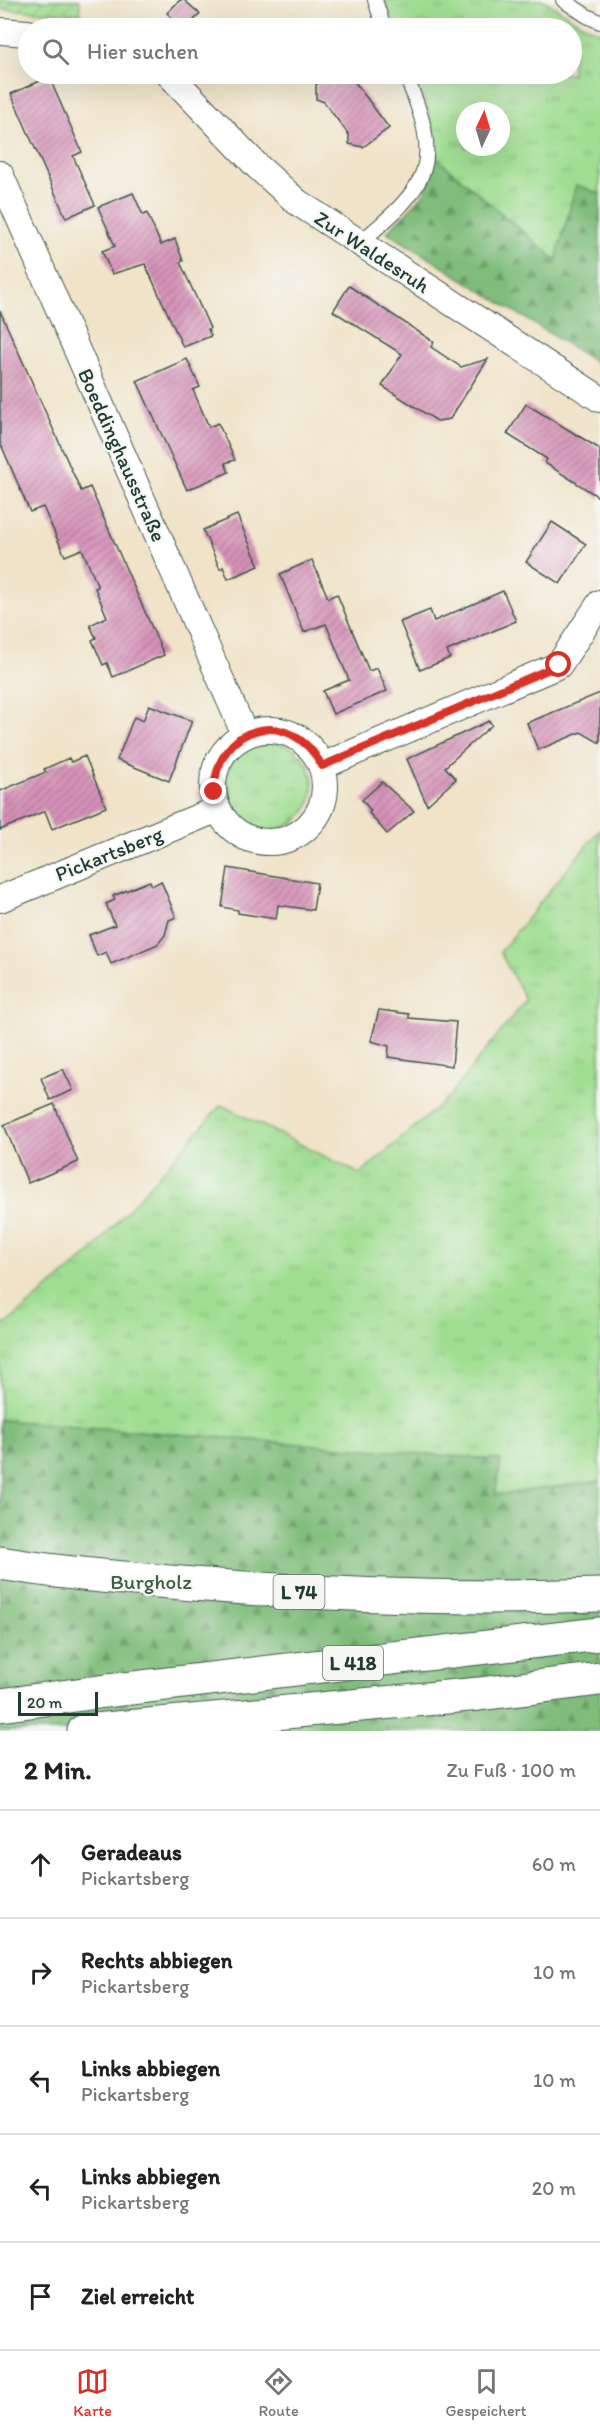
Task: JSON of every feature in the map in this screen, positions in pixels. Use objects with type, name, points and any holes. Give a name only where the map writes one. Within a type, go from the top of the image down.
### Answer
[{"type":"highway","name":"L 74","points":[[0,1563],[132,1579],[261,1590],[541,1598],[600,1596]]},
{"type":"highway","name":"L 418","points":[[0,1705],[600,1634]]},
{"type":"highway","name":"L 418","points":[[97,1729],[479,1694],[600,1679]]},
{"type":"street","points":[[0,31],[18,32]]},
{"type":"street","name":"Zur Waldesruh","points":[[179,84],[277,187],[358,244],[600,399]]},
{"type":"street","name":"Boeddinghausstraße","points":[[0,174],[245,735]]},
{"type":"street","points":[[322,766],[559,665],[600,603]]},
{"type":"street","points":[[260,730],[275,730],[290,734],[304,741],[315,752],[322,766],[326,784],[323,803],[314,819],[301,832],[283,840],[264,842],[245,836],[229,825],[218,809],[214,792],[214,775],[220,759],[231,745],[245,735],[260,730]]},
{"type":"street","name":"Pickartsberg","points":[[0,899],[218,809]]},
{"type":"lane","points":[[375,0],[381,18]]},
{"type":"lane","points":[[563,0],[600,22]]},
{"type":"lane","points":[[358,244],[400,209],[413,193],[422,175],[427,140],[423,119],[409,84]]},
{"type":"green space","points":[[0,0],[79,0],[81,14],[0,9]]},
{"type":"green space","points":[[385,0],[544,0],[572,18],[390,18]]},
{"type":"green space","points":[[582,24],[600,32],[600,66],[596,67],[600,77],[600,194],[576,186],[557,261],[434,156],[432,121],[417,84],[582,84]]},
{"type":"green space","points":[[434,156],[556,260],[576,185],[600,194],[600,365],[387,232],[424,194]]},
{"type":"green space","points":[[269,742],[286,746],[300,755],[309,769],[313,786],[309,803],[300,817],[286,826],[269,830],[252,826],[238,817],[229,803],[225,786],[229,769],[238,755],[252,746]]},
{"type":"green space","points":[[600,829],[600,1481],[495,1495],[501,1460],[0,1420],[0,1320],[5,1325],[90,1253],[221,1105],[360,1174],[447,1099],[526,1000],[500,952]]},
{"type":"green space","name":"Burgholz","points":[[0,1420],[501,1460],[495,1495],[600,1481],[600,1731],[0,1731]]},
{"type":"building","points":[[180,0],[184,0],[200,14],[196,18],[172,18],[167,13]]},
{"type":"building","points":[[33,84],[52,84],[82,152],[73,156],[95,205],[66,218],[11,94]]},
{"type":"building","points":[[356,84],[389,128],[363,147],[349,144],[349,135],[324,102],[316,99],[316,85]]},
{"type":"building","points":[[133,193],[143,215],[147,213],[161,245],[175,239],[183,261],[180,262],[210,328],[208,329],[211,336],[183,347],[145,264],[112,274],[102,251],[115,246],[98,207]]},
{"type":"building","points":[[349,286],[434,342],[431,347],[461,367],[488,359],[450,419],[437,421],[382,386],[402,354],[333,311]]},
{"type":"building","points":[[0,311],[81,491],[90,487],[164,655],[113,677],[107,663],[103,665],[92,640],[96,638],[90,625],[107,617],[95,588],[98,587],[82,549],[65,556],[43,507],[30,512],[0,442]]},
{"type":"building","points":[[187,359],[200,387],[193,390],[209,427],[218,423],[235,460],[225,463],[229,472],[187,490],[137,381]]},
{"type":"building","points":[[526,404],[600,449],[600,498],[545,463],[547,459],[507,434]]},
{"type":"building","points":[[237,515],[259,566],[228,579],[223,567],[220,569],[203,530]]},
{"type":"building","points":[[552,522],[586,544],[560,584],[526,562]]},
{"type":"building","points":[[312,560],[328,598],[337,594],[369,671],[377,668],[387,691],[333,714],[323,691],[349,680],[326,624],[304,632],[280,574]]},
{"type":"building","points":[[503,591],[516,621],[447,651],[450,658],[420,670],[400,622],[430,610],[434,621]]},
{"type":"building","points":[[600,693],[600,743],[581,732],[538,750],[527,723]]},
{"type":"building","points":[[149,705],[192,721],[169,781],[117,760],[134,717],[143,721]]},
{"type":"building","points":[[489,721],[492,725],[445,767],[456,779],[427,805],[407,759]]},
{"type":"building","points":[[85,756],[106,807],[52,829],[45,811],[0,830],[0,791],[46,772],[44,769],[69,758],[71,762]]},
{"type":"building","points":[[382,782],[414,811],[387,834],[369,813],[371,811],[362,800]]},
{"type":"building","points":[[228,868],[317,883],[313,910],[278,905],[276,919],[238,913],[238,910],[222,907]]},
{"type":"building","points":[[150,881],[152,886],[161,881],[176,917],[169,920],[165,935],[158,944],[111,964],[106,952],[97,956],[89,935],[115,925],[106,904],[115,900],[113,896]]},
{"type":"building","points":[[379,1010],[409,1014],[409,1018],[456,1022],[452,1066],[388,1057],[389,1046],[371,1041]]},
{"type":"building","points":[[63,1069],[73,1090],[50,1100],[41,1078]]},
{"type":"building","points":[[54,1104],[78,1162],[28,1183],[4,1125]]},
{"type":"route","points":[[214,792],[214,775],[220,759],[231,745],[245,735],[260,730],[275,730],[290,734],[304,741],[315,752],[322,766],[559,665]]}]
